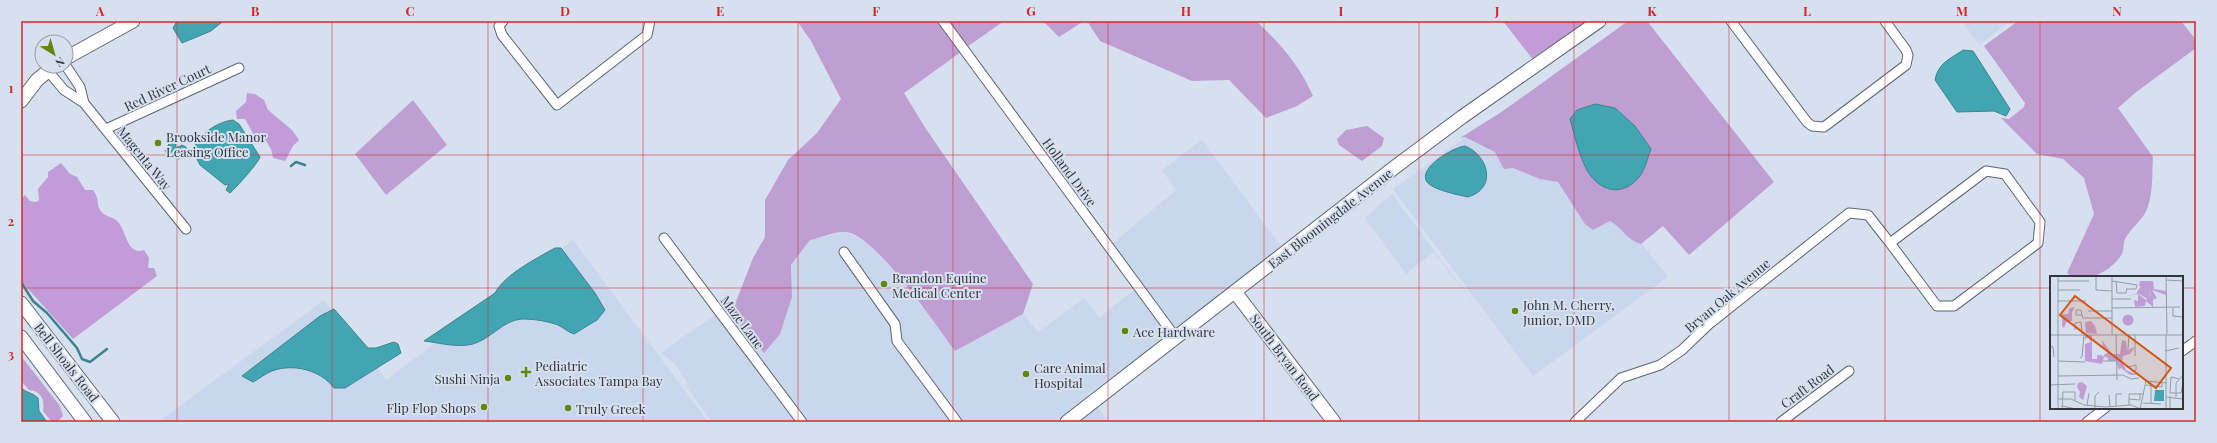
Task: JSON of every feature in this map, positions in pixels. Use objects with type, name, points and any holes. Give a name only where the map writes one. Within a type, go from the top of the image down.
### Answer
[{"type":"main road","points":[[74,54],[133,21]]},
{"type":"main road","name":"East Bloomingdale Avenue","points":[[1067,422],[1462,117],[1599,21]]},
{"type":"main road","points":[[21,89],[37,80],[44,74]]},
{"type":"main road","points":[[21,101],[37,80]]},
{"type":"main road","name":"South Bryan Road","points":[[1235,292],[1334,422]]},
{"type":"main road","name":"Bell Shoals Road","points":[[21,303],[113,422]]},
{"type":"main road","name":"Bell Shoals Road","points":[[21,338],[85,422]]},
{"type":"street","points":[[503,21],[499,26],[502,35],[557,105],[647,34],[650,21]]},
{"type":"street","name":"Holland Drive","points":[[943,21],[1176,338]]},
{"type":"street","points":[[1731,21],[1807,122],[1812,126],[1824,127],[1906,65],[1908,55],[1906,50],[1885,21]]},
{"type":"street","name":"Red River Court","points":[[106,129],[239,68]]},
{"type":"street","name":"Magenta Way","points":[[55,74],[64,90],[84,103],[186,229]]},
{"type":"street","name":"Magenta Way","points":[[71,74],[80,87],[84,103]]},
{"type":"street","name":"Bryan Oak Avenue","points":[[1575,422],[1621,378],[1660,365],[1682,350],[1708,325],[1849,213],[1868,215],[1937,306],[1954,306],[2038,242],[2040,222],[2005,174],[1986,171],[1890,244]]},
{"type":"street","name":"Maze Lane","points":[[664,238],[802,422]]},
{"type":"street","points":[[844,252],[895,324],[897,341],[957,422]]},
{"type":"street","points":[[2183,350],[2196,341]]},
{"type":"street","name":"Craft Road","points":[[1781,422],[1849,371]]},
{"type":"street","points":[[2087,422],[2105,409]]},
{"type":"shaded area","points":[[797,21],[937,21],[961,52],[904,93],[926,129],[1033,284],[1023,314],[955,351],[905,283],[889,264],[859,237],[842,232],[810,240],[791,265],[792,297],[780,334],[764,353],[739,324],[734,307],[753,258],[765,237],[765,200],[788,160],[817,133],[841,99],[811,41]]},
{"type":"shaded area","points":[[948,21],[1004,21],[967,47]]},
{"type":"shaded area","points":[[1043,21],[1084,21],[1059,37]]},
{"type":"shaded area","points":[[1087,21],[1256,21],[1296,65],[1313,96],[1297,106],[1266,118],[1229,80],[1192,81],[1100,41]]},
{"type":"shaded area","points":[[1503,21],[1591,21],[1534,61]]},
{"type":"shaded area","points":[[1628,21],[1647,21],[1774,182],[1689,255],[1663,226],[1641,244],[1632,240],[1610,221],[1593,230],[1585,224],[1558,182],[1540,179],[1513,168],[1504,169],[1495,152],[1465,137],[1460,138],[1503,111]]},
{"type":"shaded area","points":[[1962,21],[2011,21],[1979,45]]},
{"type":"shaded area","points":[[2018,21],[2181,21],[2196,40],[2196,48],[2135,93],[2118,108],[2153,157],[2151,195],[2146,211],[2125,239],[2122,254],[2112,266],[2105,271],[2093,276],[2072,276],[2067,273],[2094,214],[2084,178],[2063,159],[2037,154],[2001,118],[2009,119],[2024,107],[2025,103],[1984,46]]},
{"type":"shaded area","points":[[247,93],[255,94],[264,100],[268,110],[292,130],[299,140],[293,146],[285,161],[273,158],[271,149],[263,136],[255,137],[245,119],[237,119],[236,111],[246,102]]},
{"type":"shaded area","points":[[1526,94],[1668,277],[1533,376],[1393,189]]},
{"type":"shaded area","points":[[413,100],[447,145],[386,195],[355,154]]},
{"type":"shaded area","points":[[1367,126],[1384,138],[1382,146],[1362,161],[1339,145],[1337,139],[1346,130]]},
{"type":"shaded area","points":[[1202,140],[1283,249],[1177,331],[1112,244],[1176,190],[1162,170]]},
{"type":"shaded area","points":[[61,163],[70,174],[77,177],[85,190],[93,190],[100,210],[118,222],[130,246],[138,251],[144,250],[149,258],[148,268],[154,268],[157,276],[73,339],[21,281],[21,199],[25,195],[30,201],[36,202],[39,200],[38,189],[48,177],[48,172]]},
{"type":"shaded area","points":[[1392,194],[1505,345],[1434,252],[1406,274],[1365,218]]},
{"type":"shaded area","points":[[846,232],[870,244],[899,276],[955,351],[1023,314],[1038,332],[1084,298],[1099,318],[1135,289],[1170,337],[1087,394],[1090,398],[1059,422],[962,422],[901,340],[898,321],[844,246],[838,251],[891,325],[951,422],[712,422],[686,386],[688,384],[675,364],[661,353],[736,300],[734,308],[780,334],[792,297],[792,264],[810,240]]},
{"type":"shaded area","points":[[573,240],[708,422],[158,422],[324,300],[386,380]]},
{"type":"shaded area","points":[[21,356],[60,406],[63,416],[57,422],[52,422],[43,411],[43,399],[41,396],[37,392],[29,390],[21,381]]},
{"type":"shaded area","points":[[1096,405],[1108,422],[1074,422]]},
{"type":"water","points":[[177,21],[222,22],[211,31],[182,43],[173,28]]},
{"type":"water","points":[[1963,50],[1973,51],[2010,109],[2006,116],[1994,111],[1957,112],[1935,80],[1942,65]]},
{"type":"water","points":[[1595,104],[1615,108],[1635,126],[1651,149],[1642,173],[1636,181],[1622,189],[1615,190],[1608,188],[1594,180],[1582,160],[1570,119],[1577,110]]},
{"type":"water","points":[[233,120],[239,124],[260,157],[251,170],[230,193],[226,190],[229,184],[225,185],[200,165],[193,151],[195,145],[208,130],[220,123]]},
{"type":"water","points":[[171,140],[175,142],[176,148],[182,145],[186,147],[186,150],[179,159],[175,158],[174,153],[168,155],[165,151]]},
{"type":"water","points":[[1465,146],[1473,150],[1484,164],[1486,179],[1483,186],[1477,193],[1468,197],[1440,190],[1430,185],[1425,176],[1432,165],[1446,154]]},
{"type":"water","points":[[555,248],[561,248],[595,293],[605,310],[597,320],[574,334],[558,325],[540,320],[522,319],[515,320],[503,326],[486,338],[473,344],[455,345],[424,341],[495,293],[499,286],[513,273]]},
{"type":"water","points":[[334,309],[368,348],[376,348],[394,342],[398,344],[401,353],[345,388],[334,388],[322,377],[297,368],[272,371],[253,382],[242,376],[320,316]]},
{"type":"water","points":[[21,388],[38,398],[39,411],[47,422],[21,422]]},
{"type":"waterway","points":[[291,166],[296,162],[305,165]]},
{"type":"waterway","points":[[21,282],[33,301],[47,313],[77,348],[82,359],[90,362],[107,349]]},
{"type":"place","name":"Brookside Manor Leasing Office","points":[[158,143]]},
{"type":"place","name":"Brandon Equine Medical Center","points":[[884,284]]},
{"type":"place","name":"John M. Cherry, Junior, DMD","points":[[1515,311]]},
{"type":"place","name":"Ace Hardware","points":[[1125,331]]},
{"type":"place","name":"Pediatric Associates Tampa Bay","points":[[526,372]]},
{"type":"place","name":"Care Animal Hospital","points":[[1026,374]]},
{"type":"place","name":"Sushi Ninja","points":[[508,378]]},
{"type":"place","name":"Flip Flop Shops","points":[[484,407]]},
{"type":"place","name":"Truly Greek","points":[[568,408]]}]
